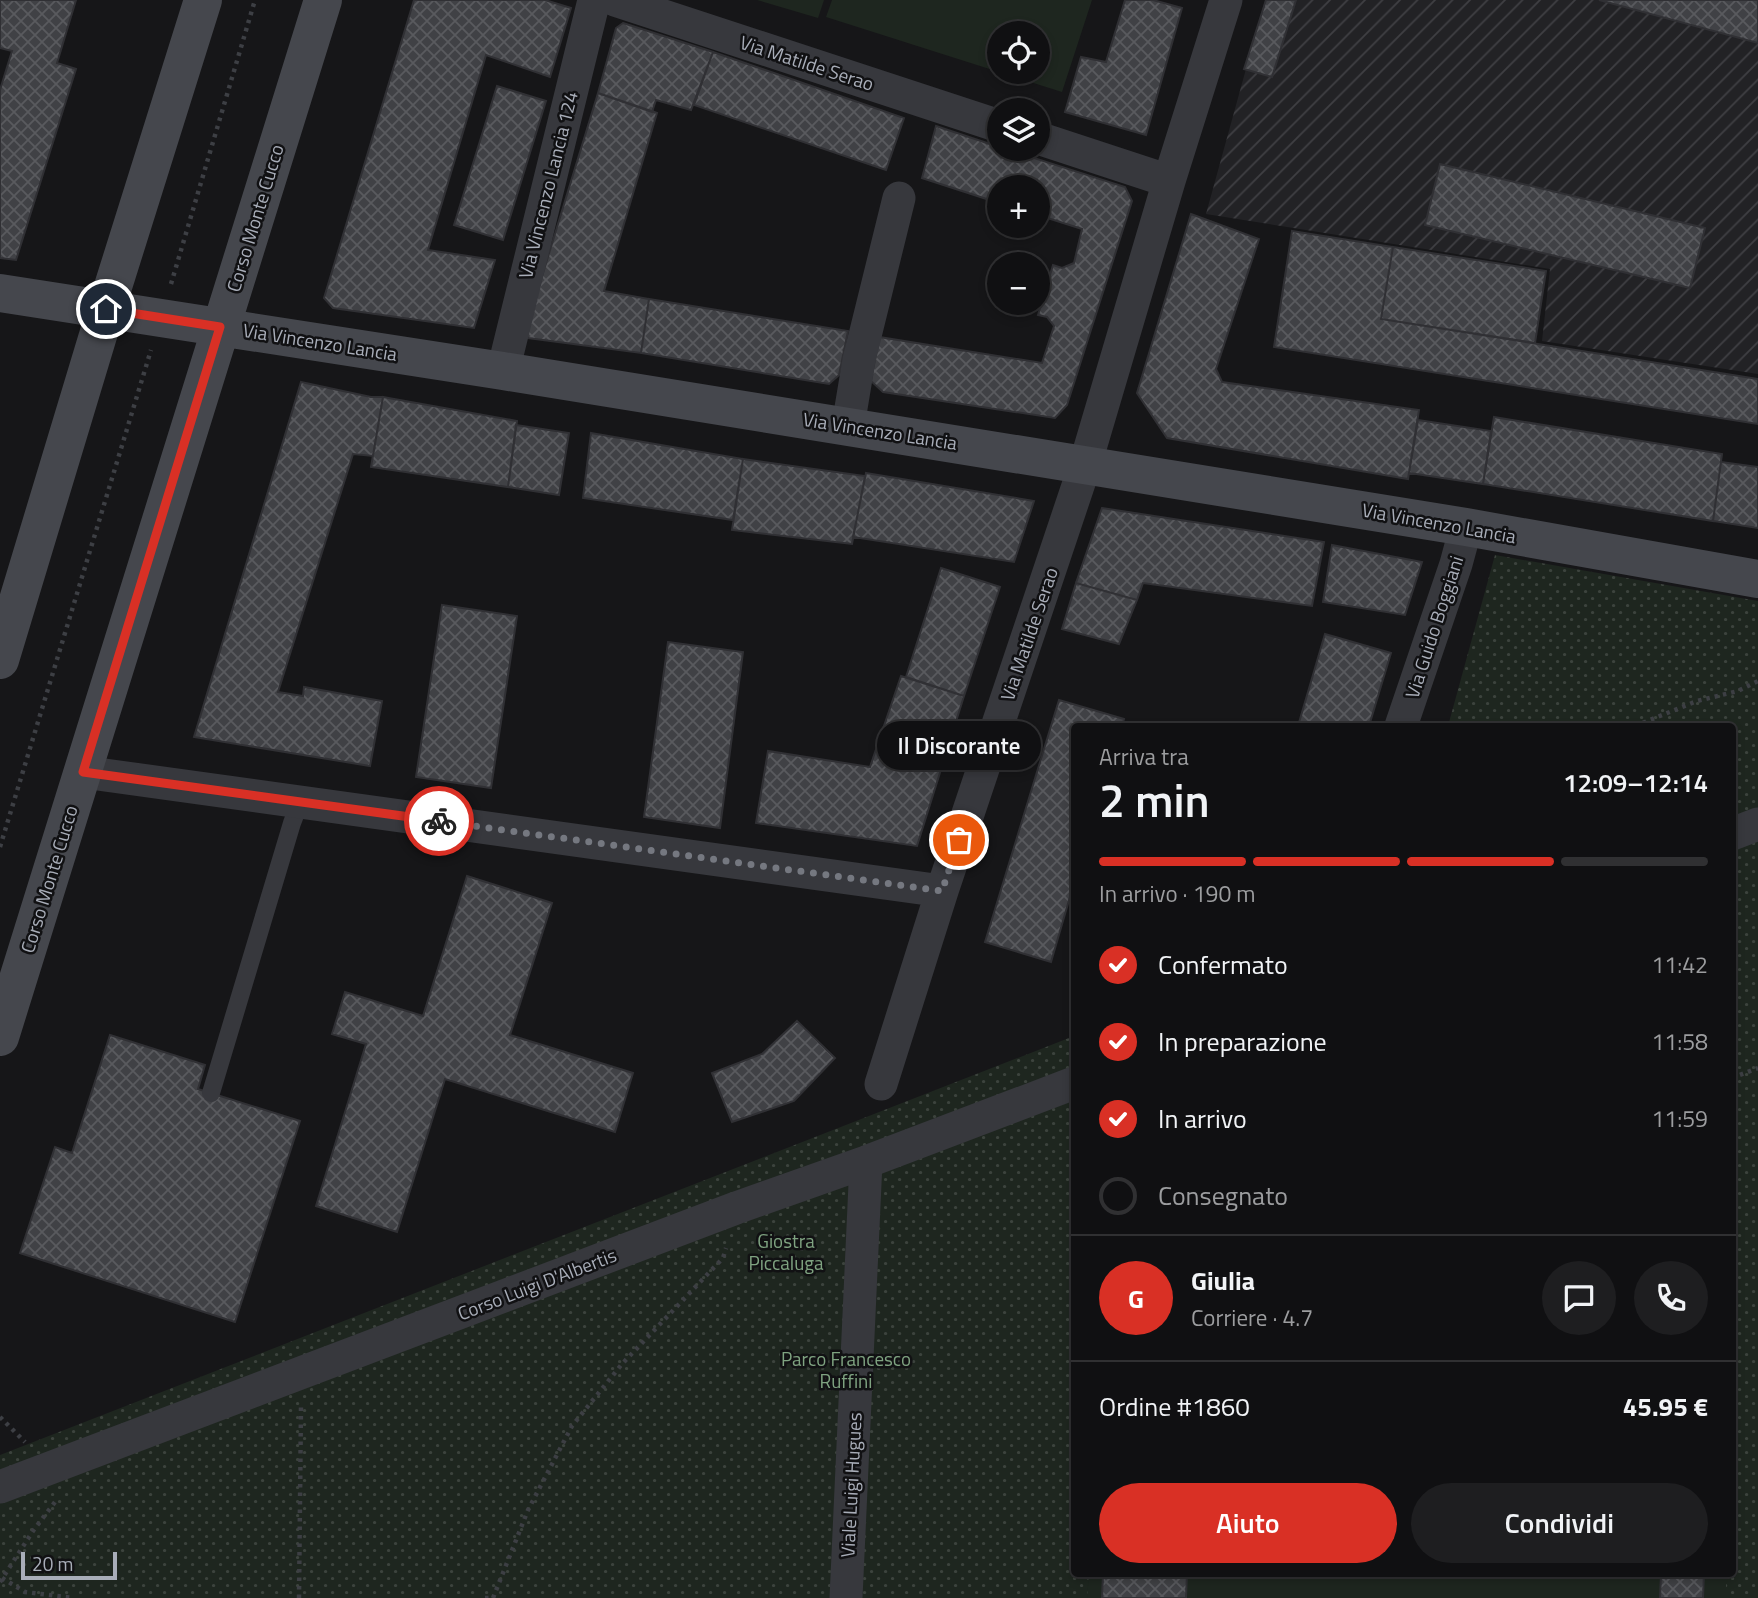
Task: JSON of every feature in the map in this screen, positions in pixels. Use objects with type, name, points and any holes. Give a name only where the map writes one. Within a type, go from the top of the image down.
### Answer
[{"type":"street","points":[[0,660],[203,0]]},
{"type":"street","name":"Corso Monte Cucco","points":[[0,1037],[323,0]]},
{"type":"street","name":"Via Vincenzo Lancia 124","points":[[503,371],[594,0]]},
{"type":"street","name":"Via Matilde Serao","points":[[615,0],[987,122]]},
{"type":"street","name":"Via Matilde Serao","points":[[881,1084],[942,891],[1085,465],[1226,0]]},
{"type":"street","points":[[1050,142],[1169,181]]},
{"type":"street","points":[[848,426],[859,360],[899,198]]},
{"type":"street","name":"Via Vincenzo Lancia","points":[[0,293],[848,426],[1466,527],[1758,579]]},
{"type":"street","name":"Via Guido Boggiani","points":[[1402,723],[1466,527]]},
{"type":"street","points":[[83,772],[942,891]]},
{"type":"street","points":[[1736,832],[1758,824]]},
{"type":"street","name":"Corso Luigi D'Albertis","points":[[0,1487],[1071,1084]]},
{"type":"street","name":"Viale Luigi Hugues","points":[[846,1598],[866,1162]]},
{"type":"lane","points":[[211,1093],[300,802]]},
{"type":"path","points":[[0,847],[255,0]]},
{"type":"path","points":[[1642,723],[1697,701],[1738,691],[1758,681]]},
{"type":"path","points":[[1736,1076],[1758,1068]]},
{"type":"path","points":[[485,1598],[493,1598],[528,1510],[572,1426],[622,1364],[723,1258],[736,1208]]},
{"type":"path","points":[[299,1598],[301,1374]]},
{"type":"path","points":[[55,1501],[1,1580],[25,1592],[74,1598]]},
{"type":"shaded area","points":[[1265,0],[1758,0],[1758,374],[1542,341],[1550,269],[1206,214]]},
{"type":"green space","points":[[757,0],[824,0],[818,18]]},
{"type":"green space","points":[[832,0],[1092,0],[1062,92],[1037,84],[1050,84],[1050,21],[987,21],[987,68],[826,17]]},
{"type":"green space","name":"Parco Francesco Ruffini","points":[[1495,555],[1758,601],[1758,1598],[0,1598],[0,1455],[1071,1037],[1071,1577],[1736,1577],[1736,723],[1449,723]]},
{"type":"green space","points":[[1089,1577],[1726,1577],[1726,1598],[1087,1598]]},
{"type":"building","points":[[0,0],[76,0],[57,63],[76,69],[16,260],[0,258],[0,90],[12,51],[0,48]]},
{"type":"building","points":[[414,0],[545,0],[571,8],[550,77],[486,55],[428,250],[495,260],[474,328],[333,308],[324,298]]},
{"type":"building","points":[[1125,0],[1153,0],[1182,8],[1146,135],[1065,112],[1081,57],[1106,62]]},
{"type":"building","points":[[1266,0],[1296,0],[1272,77],[1244,69]]},
{"type":"building","points":[[1599,0],[1758,0],[1758,43]]},
{"type":"building","points":[[623,23],[713,52],[691,110],[656,100],[652,112],[598,93],[616,28]]},
{"type":"building","points":[[713,52],[904,118],[886,170],[694,105]]},
{"type":"building","points":[[497,86],[546,101],[503,240],[454,225]]},
{"type":"building","points":[[598,93],[657,113],[604,291],[649,299],[641,353],[528,338],[525,332]]},
{"type":"building","points":[[936,126],[987,143],[987,161],[1044,161],[1125,187],[1132,201],[1067,405],[1055,418],[883,392],[871,381],[879,337],[1042,363],[1054,326],[1047,317],[1038,315],[1050,315],[1050,275],[1053,265],[1062,268],[1074,263],[1082,229],[1050,219],[1050,175],[987,175],[987,199],[922,178]]},
{"type":"building","points":[[1440,164],[1705,228],[1690,288],[1425,225]]},
{"type":"building","points":[[1191,214],[1259,239],[1216,369],[1222,382],[1419,410],[1408,479],[1167,438],[1137,393]]},
{"type":"building","points":[[1292,231],[1393,247],[1381,319],[1758,379],[1758,424],[1274,347]]},
{"type":"building","points":[[1393,247],[1546,271],[1535,343],[1381,319]]},
{"type":"building","points":[[649,299],[848,331],[839,375],[829,384],[641,353]]},
{"type":"building","points":[[301,382],[371,397],[383,397],[373,456],[353,454],[278,692],[303,696],[304,687],[382,701],[370,766],[194,737]]},
{"type":"building","points":[[383,397],[517,421],[508,487],[371,467]]},
{"type":"building","points":[[1494,417],[1722,454],[1713,521],[1483,484]]},
{"type":"building","points":[[1418,420],[1491,431],[1483,484],[1409,473]]},
{"type":"building","points":[[516,425],[569,433],[559,495],[508,487]]},
{"type":"building","points":[[591,433],[743,459],[733,520],[583,498]]},
{"type":"building","points":[[743,459],[865,476],[852,544],[732,530]]},
{"type":"building","points":[[1721,462],[1758,467],[1758,528],[1713,521]]},
{"type":"building","points":[[866,473],[1034,501],[1014,562],[853,537]]},
{"type":"building","points":[[1102,508],[1324,542],[1312,606],[1143,583],[1137,600],[1076,583]]},
{"type":"building","points":[[1332,545],[1422,562],[1405,615],[1323,602]]},
{"type":"building","points":[[941,568],[1000,587],[964,696],[906,677]]},
{"type":"building","points":[[1076,583],[1137,600],[1119,644],[1062,629]]},
{"type":"building","points":[[442,605],[517,616],[491,788],[416,777]]},
{"type":"building","points":[[1325,634],[1391,653],[1370,723],[1299,723]]},
{"type":"building","points":[[668,642],[743,652],[720,828],[644,817]]},
{"type":"building","points":[[901,676],[964,696],[917,846],[756,823],[768,751],[870,767]]},
{"type":"building","points":[[1059,700],[1124,719],[1123,723],[1071,723],[1071,893],[1051,962],[985,942]]},
{"type":"building","points":[[467,876],[552,903],[510,1035],[633,1073],[615,1132],[445,1079],[397,1232],[316,1206],[366,1044],[332,1034],[345,992],[423,1016]]},
{"type":"building","points":[[797,1021],[835,1058],[794,1101],[732,1122],[712,1073],[762,1054]]},
{"type":"building","points":[[110,1035],[205,1065],[198,1089],[300,1121],[235,1322],[20,1253],[55,1147],[72,1153]]},
{"type":"building","points":[[1103,1577],[1187,1577],[1186,1598],[1102,1598]]},
{"type":"building","points":[[1661,1577],[1704,1577],[1703,1598],[1660,1598]]},
{"type":"way so far","points":[[439,821],[942,891],[959,840]]},
{"type":"place","name":"Il Discorante","points":[[959,840]]},
{"type":"route","points":[[106,309],[220,327],[83,772],[439,821]]},
{"type":"park label","name":"Giostra Piccaluga","points":[[786,1252]]}]
